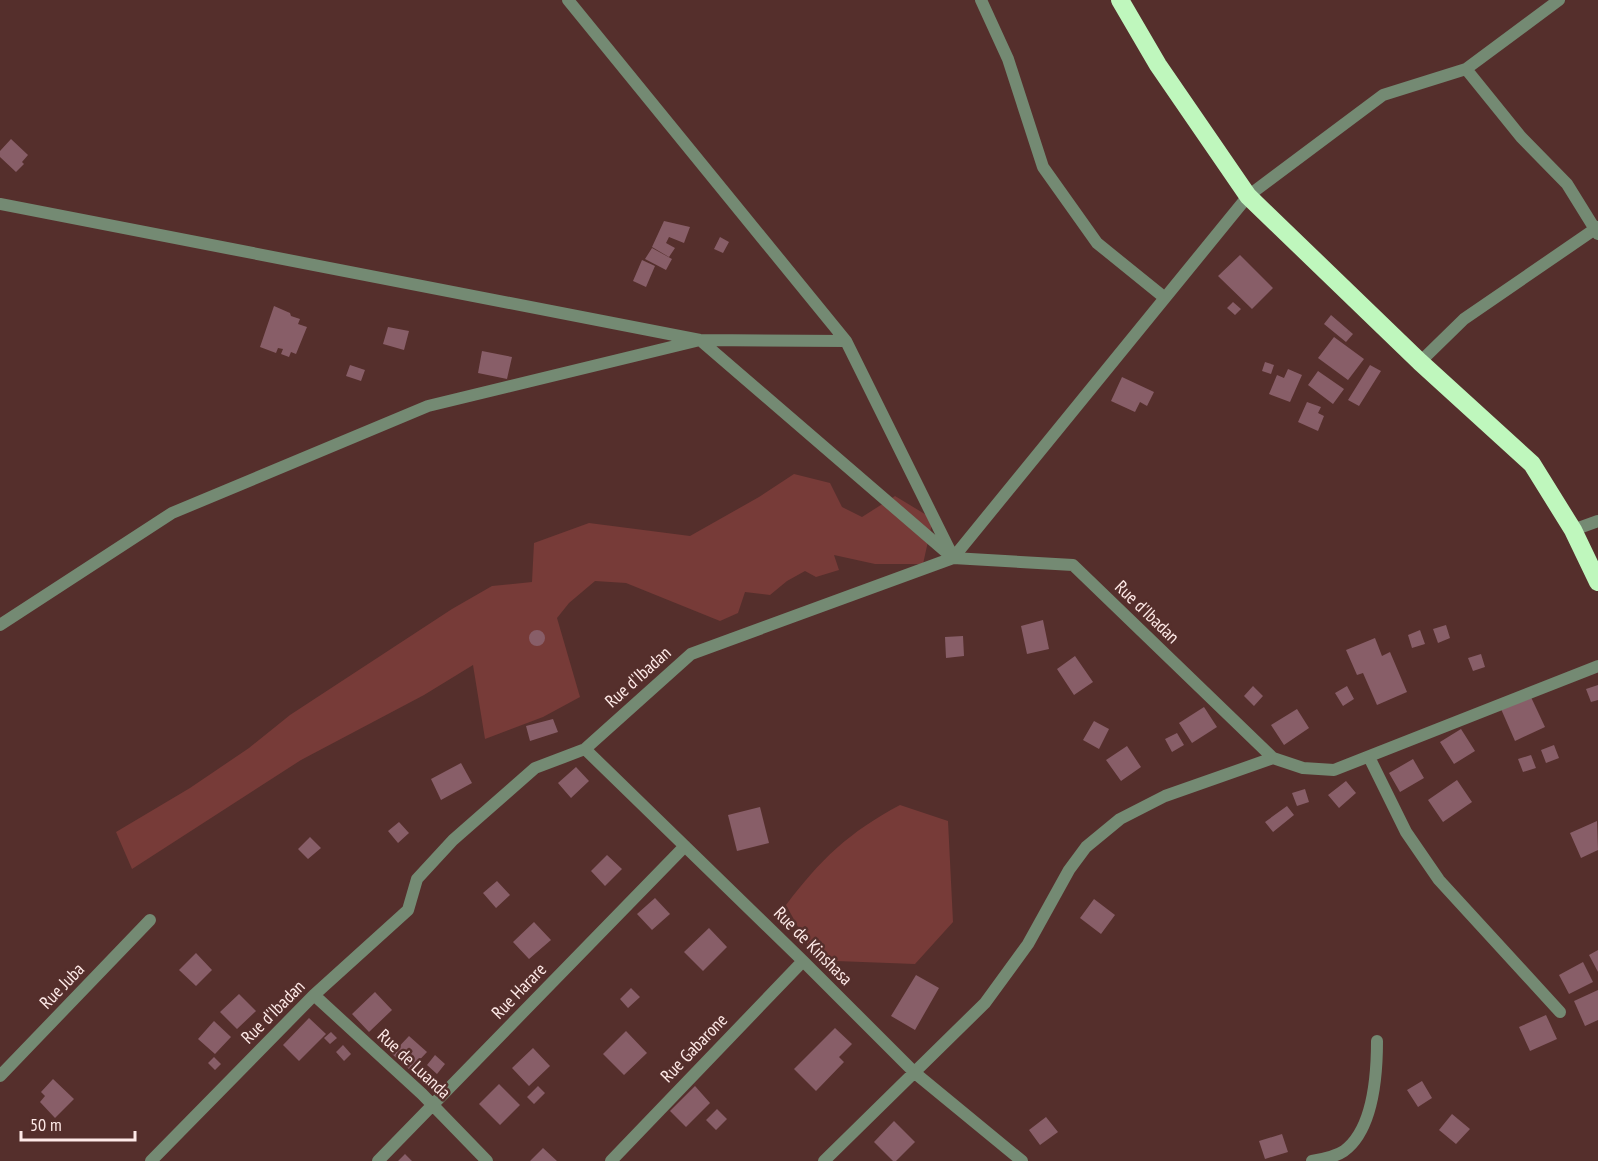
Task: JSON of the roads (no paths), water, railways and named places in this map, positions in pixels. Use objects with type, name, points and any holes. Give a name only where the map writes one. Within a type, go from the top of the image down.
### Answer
[{"type":"highway","points":[[1120,0],[1158,65],[1248,196],[1420,362],[1532,464],[1573,530],[1598,582]]},
{"type":"street","points":[[568,0],[846,341],[953,558]]},
{"type":"street","points":[[981,0],[1008,59],[1043,167],[1096,243],[1165,298]]},
{"type":"street","points":[[953,558],[1248,196],[1383,95],[1466,69],[1559,0]]},
{"type":"street","points":[[1420,362],[1464,319],[1597,230],[1567,184],[1521,137],[1466,69]]},
{"type":"street","points":[[0,204],[700,340],[846,341]]},
{"type":"street","points":[[700,340],[953,558]]},
{"type":"street","points":[[0,625],[172,513],[428,406],[700,340]]},
{"type":"street","points":[[1573,530],[1598,521]]},
{"type":"street","name":"Rue d'Ibadan","points":[[151,1161],[314,995],[408,910],[417,879],[453,840],[535,768],[585,749],[691,654],[953,558],[1073,565],[1273,758]]},
{"type":"street","points":[[824,1161],[985,1003],[1028,944],[1069,870],[1086,847],[1120,819],[1165,796],[1273,758],[1304,768],[1334,770],[1598,666]]},
{"type":"street","name":"Rue de Kinshasa","points":[[585,749],[915,1073],[1022,1161]]},
{"type":"street","points":[[1369,757],[1406,832],[1439,880],[1560,1012]]},
{"type":"street","name":"Rue Harare","points":[[378,1161],[685,846]]},
{"type":"street","name":"Rue Juba","points":[[0,1076],[150,920]]},
{"type":"street","name":"Rue Gabarone","points":[[611,1161],[803,961]]},
{"type":"street","name":"Rue de Luanda","points":[[314,995],[433,1106],[487,1161]]},
{"type":"street","points":[[1312,1161],[1334,1156],[1345,1150],[1365,1121],[1373,1095],[1377,1041]]}]
